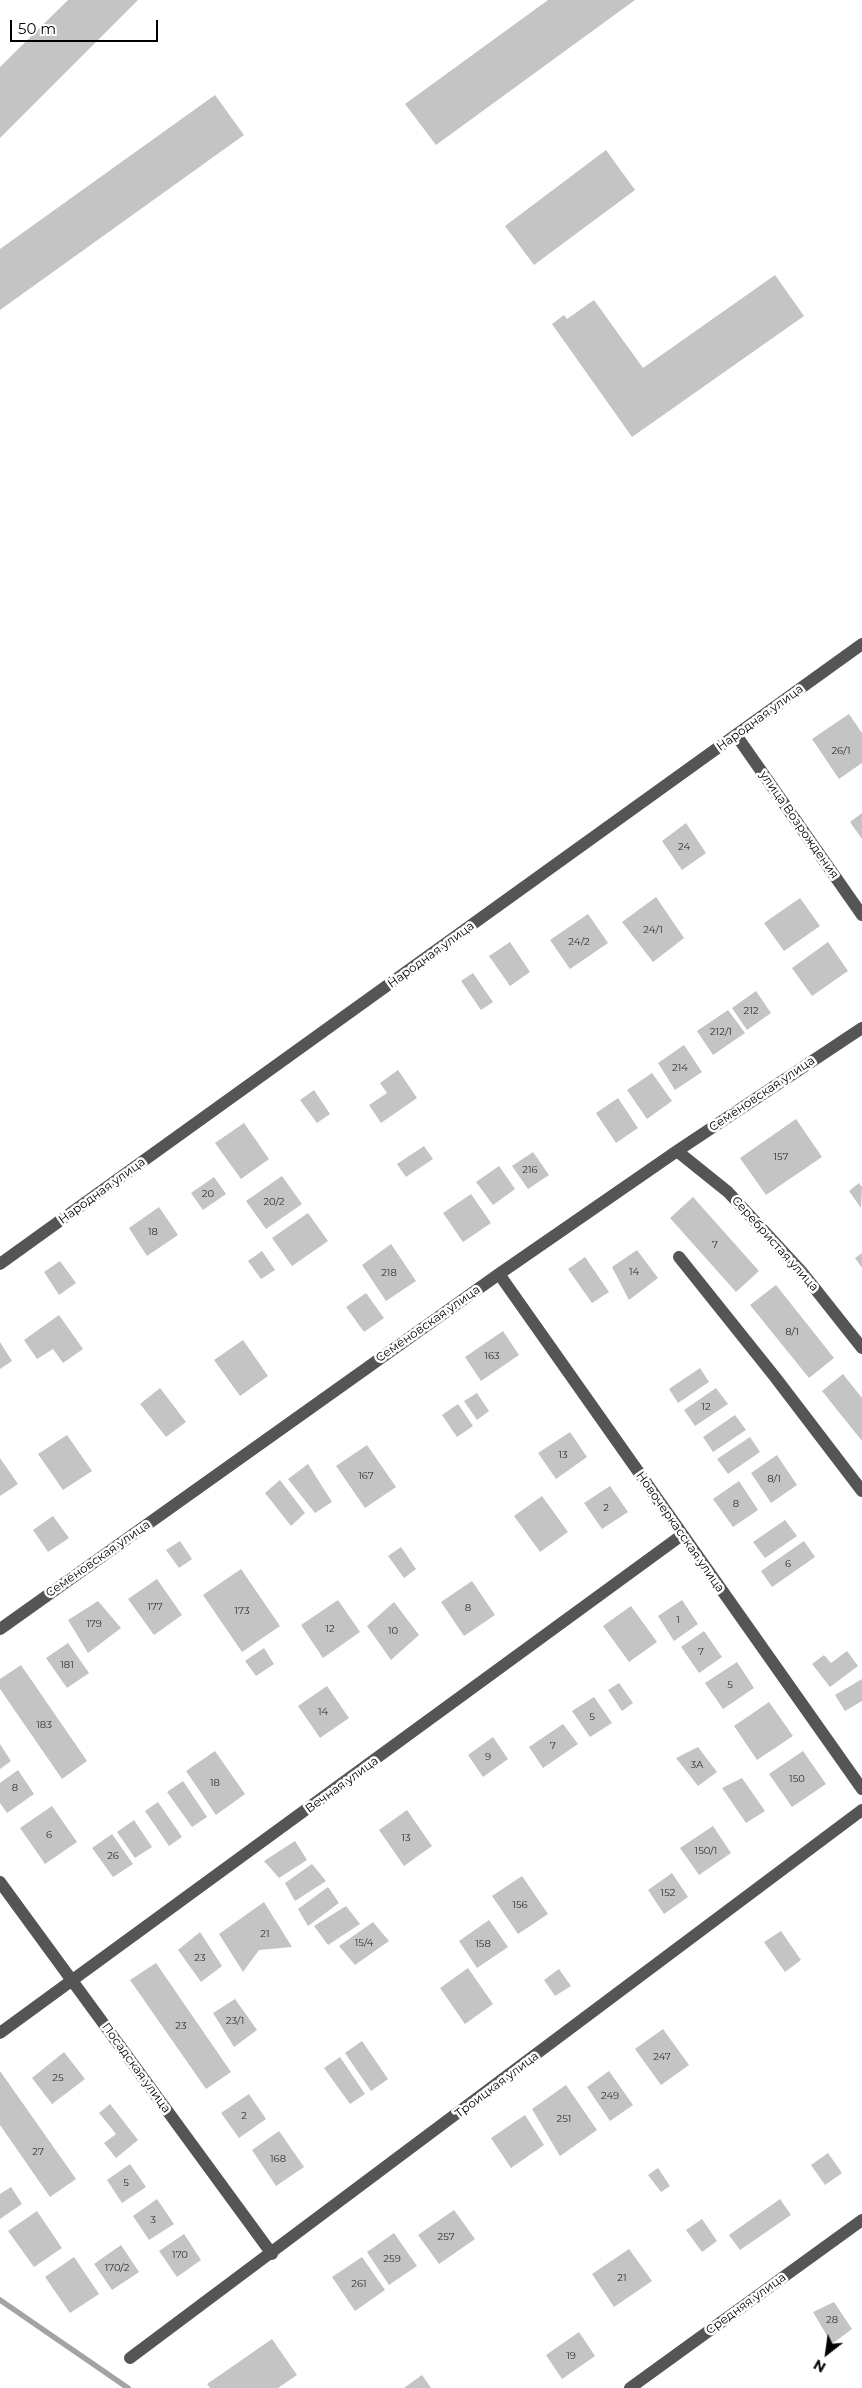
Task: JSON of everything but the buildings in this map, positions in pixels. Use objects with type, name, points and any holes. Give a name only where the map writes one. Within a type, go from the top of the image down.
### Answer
[{"type":"street","name":"Народная улица","points":[[0,1264],[862,644]]},
{"type":"street","name":"улица Возрождения","points":[[736,735],[862,915]]},
{"type":"street","name":"Семёновская улица","points":[[0,1628],[499,1274],[678,1150],[862,1028]]},
{"type":"street","name":"Серебристая улица","points":[[678,1150],[728,1192],[795,1264],[862,1348]]},
{"type":"street","points":[[679,1257],[775,1377],[862,1491]]},
{"type":"street","name":"Новочеркасская улица","points":[[499,1274],[862,1789]]},
{"type":"street","name":"Вечная улица","points":[[0,2033],[682,1535]]},
{"type":"street","name":"Троицкая улица","points":[[130,2358],[272,2254],[862,1810]]},
{"type":"street","name":"Посадская улица","points":[[0,1882],[272,2254]]},
{"type":"street","name":"Средняя улица","points":[[630,2388],[862,2220]]},
{"type":"waterway","points":[[0,2300],[128,2388]]}]
